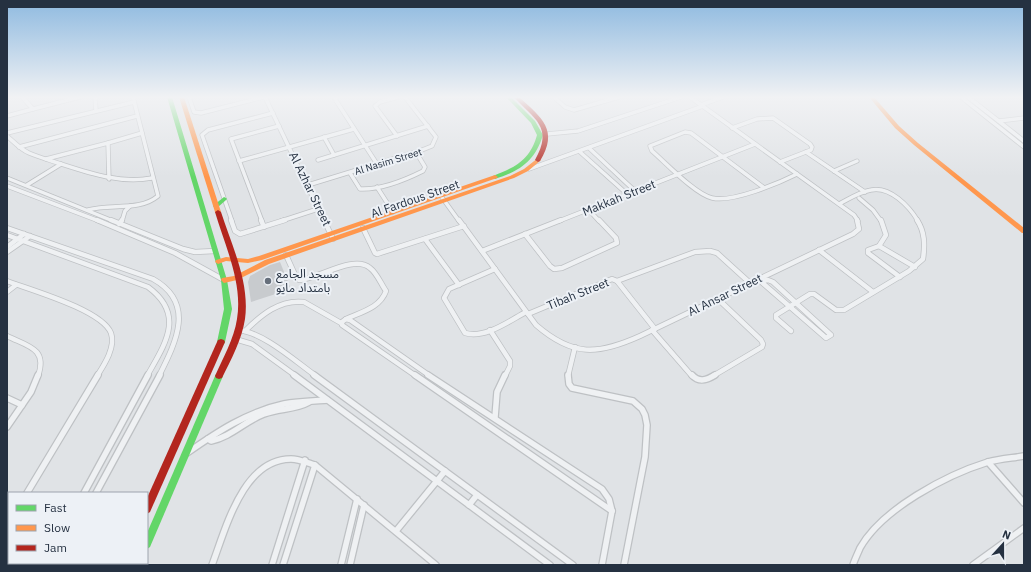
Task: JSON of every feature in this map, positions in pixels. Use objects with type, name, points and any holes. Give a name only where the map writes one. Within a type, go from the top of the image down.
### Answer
[{"type":"street","points":[[45,124],[7,134],[19,147],[45,159],[109,179],[129,181],[152,178]]},
{"type":"street","points":[[19,147],[108,124]]},
{"type":"street","points":[[83,214],[98,207],[132,205],[153,200],[157,197],[139,124]]},
{"type":"street","points":[[148,507],[220,347],[228,309],[224,280],[177,124]]},
{"type":"street","points":[[189,124],[238,276],[242,304],[242,331]]},
{"type":"street","points":[[232,124],[208,130],[202,135],[237,233],[244,233],[318,209]]},
{"type":"street","points":[[351,124],[377,164]]},
{"type":"street","points":[[388,124],[397,136]]},
{"type":"street","name":"Al Fardous Street","points":[[218,262],[232,259],[242,261],[253,260],[363,228],[517,169],[526,164],[533,156],[540,139],[539,131],[534,124]]},
{"type":"street","points":[[541,124],[547,134],[582,130],[601,124]]},
{"type":"street","points":[[529,169],[580,152],[654,124]]},
{"type":"street","name":"Al Ansar Street","points":[[443,198],[527,313],[545,333],[575,347],[598,350],[611,347],[759,280],[853,234],[859,229],[859,222],[857,219],[839,204],[726,124]]},
{"type":"street","points":[[732,128],[745,124]]},
{"type":"street","points":[[780,162],[811,150],[812,147],[781,124]]},
{"type":"street","points":[[894,124],[916,144],[1024,231]]},
{"type":"street","points":[[903,124],[922,144],[1024,226]]},
{"type":"street","points":[[995,124],[1024,147]]},
{"type":"street","points":[[1002,124],[1024,141]]},
{"type":"street","points":[[264,226],[231,139],[279,126]]},
{"type":"street","name":"Al Azhar Street","points":[[279,126],[332,236]]},
{"type":"street","points":[[318,160],[428,126]]},
{"type":"street","name":"Al Nasim Street","points":[[308,185],[432,146],[436,140],[436,137],[428,126]]},
{"type":"street","points":[[239,161],[354,129]]},
{"type":"street","points":[[763,187],[694,134],[688,132],[650,146],[652,151],[703,193],[717,199],[726,199],[763,187],[797,174]]},
{"type":"street","points":[[45,159],[142,133]]},
{"type":"street","name":"Al Fardous Street","points":[[224,280],[238,276],[260,265],[393,212],[511,177],[529,169],[535,164],[543,152],[547,134]]},
{"type":"street","points":[[324,137],[334,155]]},
{"type":"street","points":[[108,143],[109,179]]},
{"type":"street","points":[[196,145],[204,143]]},
{"type":"street","name":"Makkah Street","points":[[482,251],[755,144]]},
{"type":"street","points":[[589,148],[635,191]]},
{"type":"street","points":[[350,173],[360,189],[378,187],[423,171],[425,167],[416,152]]},
{"type":"street","points":[[580,152],[627,194]]},
{"type":"street","points":[[806,152],[865,192]]},
{"type":"street","points":[[834,171],[857,161]]},
{"type":"street","points":[[27,186],[60,164]]},
{"type":"street","points":[[7,178],[183,248],[200,252],[215,251]]},
{"type":"street","points":[[7,186],[83,214],[170,250],[204,267],[224,280]]},
{"type":"street","points":[[378,187],[393,212]]},
{"type":"street","points":[[25,192],[32,188]]},
{"type":"street","points":[[791,331],[776,318],[776,315],[810,294],[814,294],[836,310],[840,311],[916,267],[923,258],[925,252],[923,232],[915,214],[885,190],[875,189],[865,192],[839,204]]},
{"type":"street","points":[[216,206],[224,198]]},
{"type":"street","points":[[859,198],[877,213],[884,223],[886,235],[879,246],[868,250],[868,253],[900,277]]},
{"type":"street","points":[[115,227],[121,223],[124,212],[132,205]]},
{"type":"street","points":[[525,234],[550,266],[554,269],[562,268],[617,243],[616,238],[589,210]]},
{"type":"street","points":[[363,228],[375,253],[377,254],[464,226]]},
{"type":"street","points":[[7,228],[160,282],[177,302],[179,320],[172,346],[97,492]]},
{"type":"street","points":[[7,235],[139,282],[156,292],[167,305],[170,324],[166,341],[85,492]]},
{"type":"street","points":[[7,252],[27,235]]},
{"type":"street","points":[[425,239],[459,285],[495,269]]},
{"type":"street","points":[[7,247],[21,240]]},
{"type":"street","points":[[879,246],[916,267]]},
{"type":"street","points":[[819,250],[873,292]]},
{"type":"street","points":[[618,281],[695,252],[703,251],[717,253],[750,283]]},
{"type":"street","points":[[286,255],[296,277],[299,280],[310,279],[359,262],[368,265],[371,268],[386,291],[385,296],[378,304],[344,321]]},
{"type":"street","points":[[87,264],[94,258]]},
{"type":"street","name":"Tibah Street","points":[[459,285],[449,289],[444,294],[444,298],[465,332],[472,335],[490,330],[527,313],[609,280],[618,281],[653,329],[694,378],[699,380],[706,380],[762,347],[763,344],[761,340],[718,299]]},
{"type":"street","points":[[759,280],[768,280],[773,282],[831,335],[826,338],[759,280]]},
{"type":"street","points":[[7,281],[81,309],[98,318],[106,325],[111,334],[112,344],[104,365],[28,492]]},
{"type":"street","points":[[7,292],[16,285]]},
{"type":"street","points":[[148,542],[187,454],[235,339],[262,314],[290,302],[298,301],[304,302],[344,321],[612,511]]},
{"type":"street","points":[[344,321],[350,320],[424,372],[602,489],[609,499],[612,511],[602,565]]},
{"type":"street","points":[[490,330],[510,362],[510,366],[497,392],[494,418]]},
{"type":"street","points":[[242,331],[261,337],[388,428],[573,565]]},
{"type":"street","points":[[7,336],[33,348],[39,353],[42,360],[38,379],[7,427]]},
{"type":"street","points":[[235,339],[252,344],[550,565]]},
{"type":"street","points":[[575,347],[567,379],[568,384],[572,388],[633,401],[642,409],[645,415],[647,425],[645,456],[624,565]]},
{"type":"street","points":[[7,398],[22,405]]},
{"type":"street","points":[[187,454],[208,439],[221,439],[260,416],[281,409],[303,405],[310,401],[327,400]]},
{"type":"street","points":[[853,565],[862,544],[889,517],[931,487],[956,474],[988,462],[1024,456]]},
{"type":"street","points":[[212,565],[235,506],[253,475],[262,466],[282,457],[294,457],[315,465],[436,565]]},
{"type":"street","points":[[272,565],[305,460]]},
{"type":"street","points":[[988,462],[1024,503]]},
{"type":"street","points":[[283,565],[315,465]]},
{"type":"street","points":[[396,531],[445,471]]},
{"type":"street","points":[[469,505],[477,495]]},
{"type":"street","points":[[341,565],[357,499]]},
{"type":"street","points":[[350,565],[364,505]]},
{"type":"street","points":[[148,509],[162,510]]},
{"type":"street","points":[[973,565],[1024,528]]},
{"type":"building","name":"مسجد الجامع بامتداد مايو","points":[[280,262],[291,289],[251,302],[248,282],[250,276],[270,265]]},
{"type":"traffic: fast","points":[[177,124],[224,280],[228,309],[221,342]]},
{"type":"traffic: fast","points":[[495,177],[518,167],[534,151],[540,135],[534,124]]},
{"type":"traffic: fast","points":[[216,206],[224,199]]},
{"type":"traffic: fast","points":[[148,542],[219,376]]},
{"type":"traffic: slow","points":[[190,124],[218,212]]},
{"type":"traffic: slow","points":[[894,124],[916,144],[1024,231]]},
{"type":"traffic: slow","points":[[224,280],[235,278],[267,262],[512,177],[526,170],[538,160]]},
{"type":"traffic: slow","points":[[218,262],[226,259],[248,261],[260,258],[495,177]]},
{"type":"traffic: jam","points":[[538,160],[544,150],[546,141],[546,132],[541,124]]},
{"type":"traffic: jam","points":[[218,212],[239,279],[242,306],[241,319],[237,334],[219,376]]},
{"type":"traffic: jam","points":[[148,507],[221,342]]},
{"type":"place","name":"مسجد الجامع بامتداد مايو","points":[[268,281]]}]
